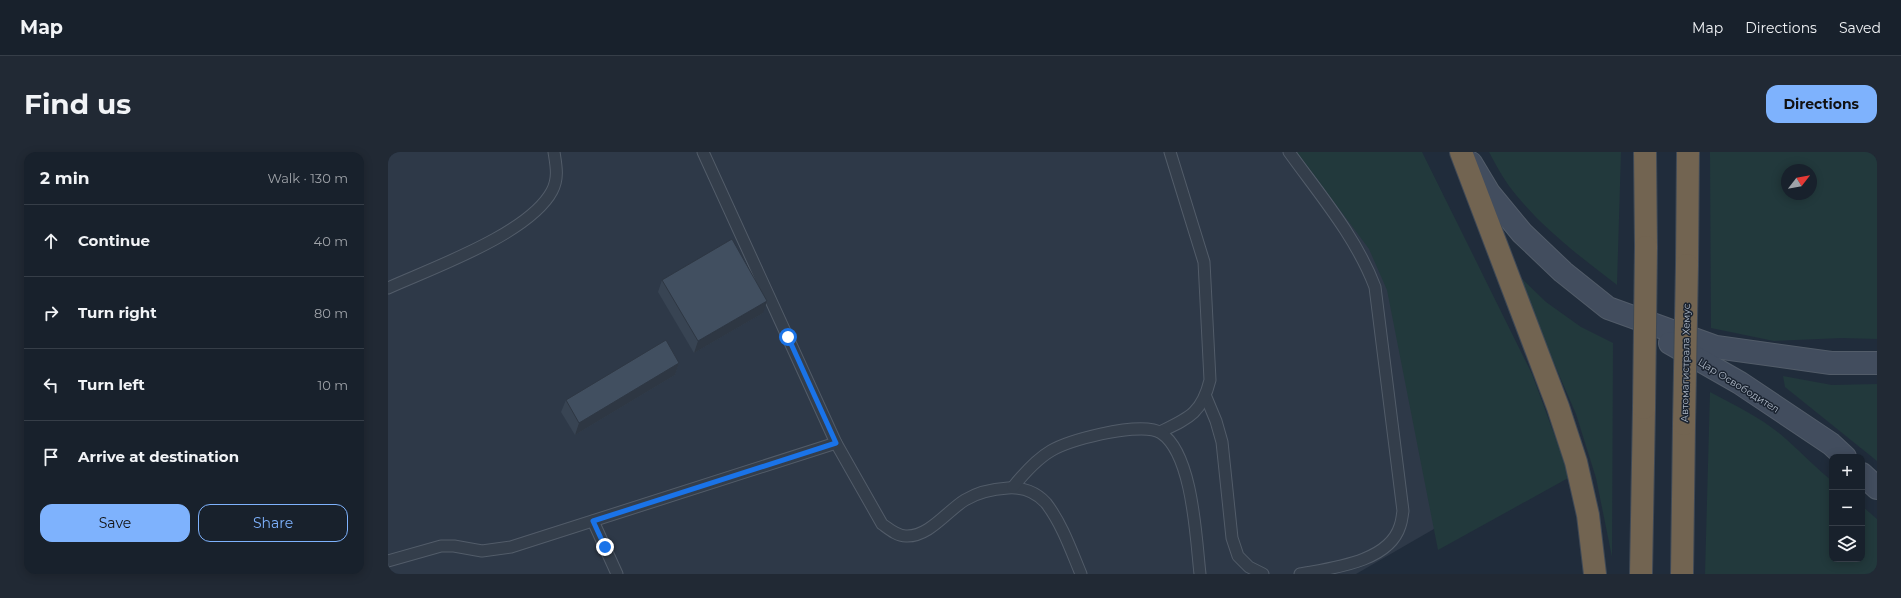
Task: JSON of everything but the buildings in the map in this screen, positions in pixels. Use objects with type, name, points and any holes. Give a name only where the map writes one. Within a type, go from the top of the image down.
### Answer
[{"type":"highway","points":[[1462,152],[1558,407],[1576,462],[1588,515],[1595,574]]},
{"type":"highway","points":[[1640,574],[1646,247],[1645,152]]},
{"type":"highway","name":"Автомагистрала Хемус","points":[[1682,574],[1688,152]]},
{"type":"main road","points":[[1462,152],[1489,193],[1522,233],[1563,272],[1608,308],[1716,347],[1830,363],[1877,363]]},
{"type":"main road","name":"Цар Освободител","points":[[1608,308],[1740,383],[1831,444],[1842,454]]},
{"type":"main road","points":[[1865,477],[1877,488]]},
{"type":"lane","points":[[388,288],[484,246],[509,232],[537,210],[552,191],[557,173],[554,152]]},
{"type":"lane","points":[[703,152],[836,443],[882,524],[894,533],[906,536],[922,533],[971,498],[989,489],[1013,487],[1030,490],[1045,502],[1060,524],[1081,574]]},
{"type":"lane","points":[[1160,432],[1197,410],[1206,397],[1210,380],[1204,262],[1170,152]]},
{"type":"lane","points":[[1289,152],[1354,242],[1367,266],[1375,286],[1403,511],[1400,526],[1392,541],[1376,554],[1342,566],[1300,574]]},
{"type":"lane","points":[[1206,397],[1216,421],[1222,442],[1232,538],[1238,556],[1249,567],[1263,574]]},
{"type":"lane","points":[[1013,487],[1030,466],[1050,450],[1070,441],[1115,431],[1149,430],[1160,432],[1170,441],[1186,474],[1192,500],[1200,574]]},
{"type":"lane","points":[[388,561],[440,546],[454,546],[482,551],[496,550],[593,521],[836,443]]},
{"type":"lane","points":[[593,521],[617,574]]},
{"type":"shaded area","points":[[388,152],[1364,152],[1529,474],[1356,574],[388,574]]},
{"type":"green space","points":[[1297,152],[1422,152],[1532,374],[1570,477],[1438,550],[1387,290],[1369,249]]},
{"type":"green space","points":[[1489,152],[1621,152],[1617,285],[1560,239],[1533,214],[1509,186]]},
{"type":"green space","points":[[1710,152],[1877,152],[1877,339],[1842,338],[1774,341],[1711,328]]},
{"type":"green space","points":[[1514,271],[1546,302],[1581,327],[1613,343],[1612,557],[1596,478],[1576,414]]},
{"type":"green space","points":[[1783,376],[1832,385],[1877,384],[1877,461],[1785,387]]},
{"type":"green space","points":[[1710,392],[1750,413],[1768,425],[1786,439],[1829,478],[1829,562],[1865,562],[1865,509],[1877,519],[1877,574],[1705,574]]},
{"type":"route","points":[[605,547],[593,521],[836,443],[788,337]]}]
